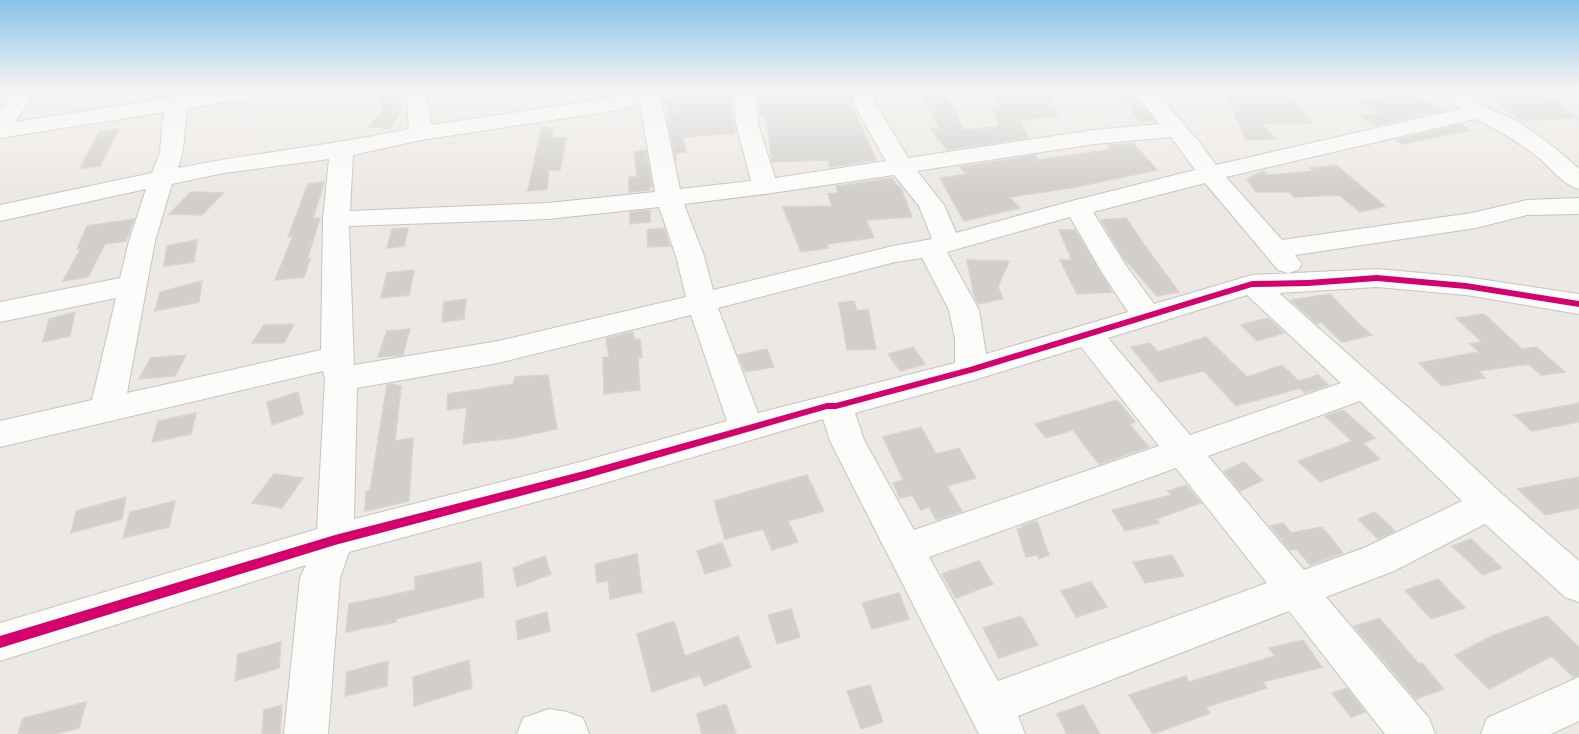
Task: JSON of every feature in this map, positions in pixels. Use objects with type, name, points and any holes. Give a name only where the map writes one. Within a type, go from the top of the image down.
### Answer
[{"type":"street","points":[[0,129],[26,124]]},
{"type":"street","points":[[108,409],[142,242],[172,153],[173,124]]},
{"type":"street","points":[[420,124],[421,133]]},
{"type":"street","points":[[0,213],[52,200],[224,166],[342,150],[421,133],[479,124]]},
{"type":"street","points":[[656,124],[669,198],[690,256],[701,301],[747,429]]},
{"type":"street","points":[[747,124],[765,187]]},
{"type":"street","points":[[878,124],[901,167],[931,205],[939,245],[964,310],[970,339],[970,370]]},
{"type":"street","points":[[1170,124],[1274,250],[1308,283]]},
{"type":"street","points":[[0,435],[108,409],[339,368],[498,351],[820,274],[893,254],[939,245],[1210,174],[1424,124]]},
{"type":"street","points":[[1505,124],[1547,153],[1579,182]]},
{"type":"street","points":[[336,219],[548,211],[765,187],[1094,137],[1175,130]]},
{"type":"street","points":[[306,734],[320,578],[335,540],[339,368],[336,219],[342,150]]},
{"type":"street","points":[[1274,250],[1476,220],[1507,209],[1535,205],[1579,206]]},
{"type":"street","points":[[1077,207],[1115,271],[1146,315]]},
{"type":"street","points":[[0,642],[335,540],[826,406],[836,406],[970,370],[1252,284],[1377,278],[1466,286],[1579,304]]},
{"type":"street","points":[[1252,284],[1489,505],[1579,585]]},
{"type":"street","points":[[0,312],[133,285]]},
{"type":"street","points":[[1088,333],[1413,734]]},
{"type":"street","points":[[905,549],[1365,387]]},
{"type":"street","points":[[836,406],[847,441],[995,720],[1294,590],[1380,559],[1489,505]]},
{"type":"street","points":[[1503,734],[1579,698]]},
{"type":"street","points":[[539,734],[549,731],[567,734]]},
{"type":"building","points":[[371,124],[393,124],[390,128],[369,127]]},
{"type":"building","points":[[669,124],[733,124],[735,133],[683,137],[686,152],[676,153],[676,161]]},
{"type":"building","points":[[767,124],[860,124],[876,160],[830,167],[828,160],[772,162]]},
{"type":"building","points":[[937,124],[960,124],[963,130],[999,127],[998,124],[1022,124],[1028,138],[947,150],[931,129],[939,128]]},
{"type":"building","points":[[1239,124],[1262,124],[1275,139],[1246,140]]},
{"type":"building","points":[[1461,124],[1470,130],[1403,144],[1396,140]]},
{"type":"building","points":[[542,127],[553,129],[552,138],[566,138],[560,170],[549,170],[547,189],[528,191]]},
{"type":"building","points":[[119,129],[100,166],[80,168],[99,132]]},
{"type":"building","points":[[1133,143],[1157,170],[1070,188],[1009,197],[1020,208],[964,221],[940,178],[966,174],[960,167],[1036,155],[1038,160],[1112,149],[1108,145]]},
{"type":"building","points":[[646,150],[652,187],[649,187],[649,190],[629,192],[629,177],[637,177],[634,152]]},
{"type":"building","points":[[1336,165],[1385,206],[1360,212],[1339,195],[1294,197],[1290,192],[1256,192],[1247,179],[1263,171],[1266,175],[1314,171],[1310,168]]},
{"type":"building","points":[[892,178],[901,188],[912,217],[866,220],[874,238],[826,244],[828,248],[801,252],[783,207],[832,206],[828,194],[838,193],[836,186]]},
{"type":"building","points":[[324,182],[313,218],[320,218],[304,277],[275,280],[293,236],[288,237],[308,184]]},
{"type":"building","points":[[191,192],[223,193],[202,215],[169,214]]},
{"type":"building","points":[[650,210],[650,222],[630,224],[630,212]]},
{"type":"building","points":[[1126,218],[1179,292],[1157,296],[1123,257],[1101,220]]},
{"type":"building","points":[[134,219],[126,241],[105,244],[88,277],[63,281],[81,248],[77,249],[87,226]]},
{"type":"building","points":[[408,228],[404,246],[387,248],[392,229]]},
{"type":"building","points":[[664,228],[670,246],[648,247],[647,230]]},
{"type":"building","points":[[1059,230],[1075,230],[1112,292],[1077,294],[1060,260],[1072,260]]},
{"type":"building","points":[[197,240],[194,262],[164,266],[167,246]]},
{"type":"building","points":[[967,260],[1009,261],[998,287],[1003,299],[978,304]]},
{"type":"building","points":[[414,270],[409,295],[381,298],[387,273]]},
{"type":"building","points":[[202,281],[199,302],[155,311],[160,292]]},
{"type":"building","points":[[1330,294],[1372,335],[1342,342],[1321,322],[1317,324],[1291,300]]},
{"type":"building","points":[[466,299],[464,319],[442,322],[444,302]]},
{"type":"building","points":[[854,301],[857,311],[868,309],[876,349],[847,350],[839,303]]},
{"type":"building","points":[[75,312],[70,336],[43,342],[49,319]]},
{"type":"building","points":[[1484,314],[1522,349],[1536,347],[1565,372],[1541,375],[1529,364],[1478,371],[1485,378],[1442,386],[1419,363],[1479,352],[1470,344],[1482,342],[1456,318]]},
{"type":"building","points":[[1268,318],[1284,333],[1257,341],[1241,325]]},
{"type":"building","points":[[294,324],[284,343],[252,343],[264,325]]},
{"type":"building","points":[[410,329],[403,355],[378,357],[387,331]]},
{"type":"building","points":[[633,332],[634,340],[640,339],[642,358],[638,358],[640,390],[604,394],[603,358],[609,357],[606,338]]},
{"type":"building","points":[[1206,337],[1247,377],[1282,365],[1299,381],[1318,375],[1328,385],[1305,393],[1300,388],[1236,406],[1204,371],[1159,382],[1131,347],[1150,343],[1158,352]]},
{"type":"building","points":[[913,347],[925,364],[900,371],[888,354]]},
{"type":"building","points":[[767,349],[774,367],[745,372],[738,355]]},
{"type":"building","points":[[186,355],[175,376],[139,379],[151,358]]},
{"type":"building","points":[[548,375],[557,429],[515,438],[463,444],[467,407],[447,410],[448,394],[513,384],[515,377]]},
{"type":"building","points":[[387,385],[401,386],[395,441],[413,438],[409,501],[365,511],[366,491],[370,490]]},
{"type":"building","points":[[298,392],[303,414],[272,425],[267,402]]},
{"type":"building","points":[[1117,400],[1135,422],[1129,424],[1149,447],[1099,464],[1073,430],[1046,438],[1035,424]]},
{"type":"building","points":[[1579,403],[1579,422],[1532,431],[1514,415]]},
{"type":"building","points":[[1343,410],[1375,438],[1363,443],[1380,459],[1320,482],[1298,461],[1352,441],[1325,416]]},
{"type":"building","points":[[196,413],[191,434],[152,442],[158,421]]},
{"type":"building","points":[[921,427],[936,454],[959,448],[976,478],[947,486],[962,511],[936,520],[929,507],[921,510],[912,495],[900,498],[893,483],[903,480],[883,437]]},
{"type":"building","points":[[1244,462],[1263,480],[1240,491],[1224,471]]},
{"type":"building","points":[[274,474],[303,478],[282,508],[252,503]]},
{"type":"building","points":[[807,475],[824,511],[788,521],[798,542],[772,550],[763,529],[725,539],[714,501]]},
{"type":"building","points":[[1579,477],[1579,508],[1545,515],[1518,489]]},
{"type":"building","points":[[1186,485],[1201,503],[1156,519],[1159,523],[1125,531],[1112,510],[1171,495],[1168,491]]},
{"type":"building","points":[[126,497],[122,519],[71,533],[76,511]]},
{"type":"building","points":[[175,501],[169,527],[123,538],[130,512]]},
{"type":"building","points":[[1375,512],[1395,531],[1378,539],[1358,519]]},
{"type":"building","points":[[1037,521],[1049,555],[1039,559],[1037,555],[1026,557],[1017,529]]},
{"type":"building","points":[[1283,523],[1291,533],[1322,527],[1343,553],[1310,565],[1297,549],[1290,550],[1270,526]]},
{"type":"building","points":[[1471,539],[1502,568],[1483,575],[1452,546]]},
{"type":"building","points":[[722,543],[731,566],[705,574],[697,551]]},
{"type":"building","points":[[637,554],[642,592],[610,599],[608,580],[597,583],[595,564]]},
{"type":"building","points":[[1172,555],[1184,576],[1145,583],[1133,562]]},
{"type":"building","points":[[545,556],[551,574],[517,587],[513,568]]},
{"type":"building","points":[[979,561],[993,584],[956,598],[942,574]]},
{"type":"building","points":[[481,562],[484,597],[396,619],[396,622],[346,632],[349,604],[415,590],[415,577]]},
{"type":"building","points":[[1438,579],[1465,608],[1431,619],[1405,590]]},
{"type":"building","points":[[1091,582],[1107,607],[1076,617],[1061,591]]},
{"type":"building","points":[[899,593],[909,619],[872,629],[862,603]]},
{"type":"building","points":[[791,609],[800,637],[777,644],[768,615]]},
{"type":"building","points":[[547,612],[550,631],[518,640],[516,621]]},
{"type":"building","points":[[1021,616],[1038,645],[999,658],[983,628]]},
{"type":"building","points":[[1547,616],[1579,647],[1579,675],[1573,677],[1552,656],[1489,689],[1455,655],[1492,636]]},
{"type":"building","points":[[1379,618],[1444,689],[1416,699],[1354,626]]},
{"type":"building","points":[[674,621],[685,656],[738,636],[751,667],[704,686],[700,675],[652,692],[637,634]]},
{"type":"building","points":[[1303,640],[1322,667],[1263,682],[1267,688],[1206,707],[1210,713],[1153,734],[1129,695],[1186,676],[1189,682],[1275,656],[1269,648]]},
{"type":"building","points":[[281,642],[279,668],[235,681],[238,654]]},
{"type":"building","points":[[469,660],[472,688],[414,706],[413,677]]},
{"type":"building","points":[[388,661],[387,686],[345,696],[347,672]]},
{"type":"building","points":[[870,685],[883,722],[861,729],[847,691]]},
{"type":"building","points":[[1347,688],[1365,712],[1351,717],[1332,693]]},
{"type":"building","points":[[86,702],[79,728],[56,734],[18,734],[23,718]]},
{"type":"building","points":[[726,704],[736,734],[702,734],[697,714]]},
{"type":"building","points":[[282,705],[280,734],[262,734],[264,710]]},
{"type":"building","points":[[1083,705],[1100,734],[1067,734],[1057,714]]},
{"type":"cycle path","points":[[0,642],[335,540],[584,475],[827,406],[836,406],[971,370],[1252,284],[1377,278],[1466,286],[1579,304]]}]
